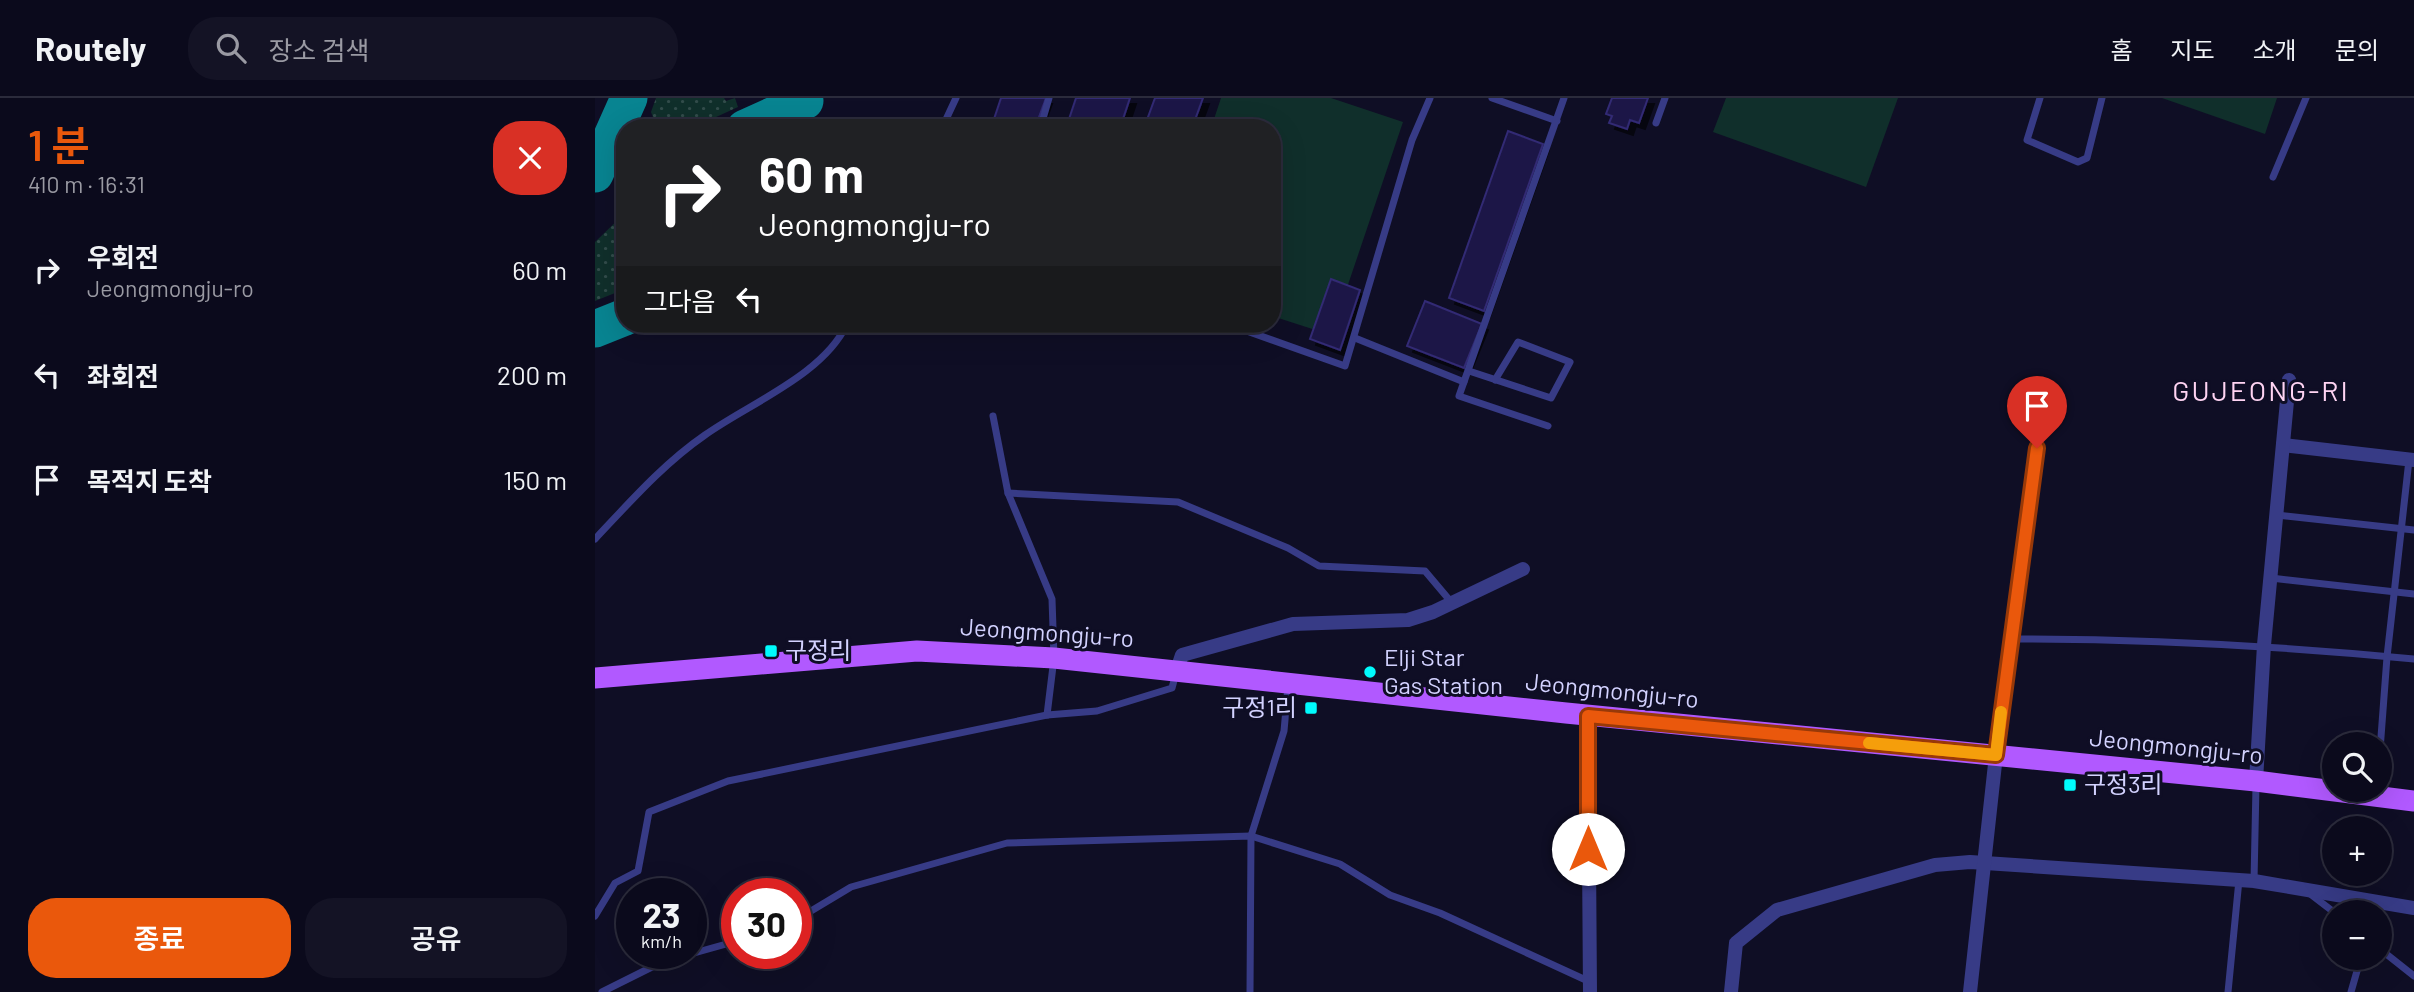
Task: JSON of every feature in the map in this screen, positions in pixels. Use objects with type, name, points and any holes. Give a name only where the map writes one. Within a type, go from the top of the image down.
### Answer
[{"type":"main road","name":"Jeongmongju-ro","points":[[595,678],[917,651],[1054,658],[1588,716],[2322,788]]},
{"type":"main road","name":"Jeongmongju-ro","points":[[2392,796],[2414,801]]},
{"type":"street","points":[[2256,781],[2264,645],[2289,380]]},
{"type":"street","points":[[2283,445],[2411,460]]},
{"type":"street","points":[[1970,992],[1996,755],[2037,448]]},
{"type":"street","points":[[1177,670],[1182,655],[1293,624],[1408,620],[1452,603],[1523,569]]},
{"type":"street","points":[[1588,716],[1589,987]]},
{"type":"street","points":[[1731,992],[1736,943],[1777,910],[1935,865],[1984,863],[2246,881],[2414,908]]},
{"type":"lane","points":[[946,119],[956,98]]},
{"type":"lane","points":[[1043,119],[1049,98]]},
{"type":"lane","points":[[1252,333],[1345,366],[1412,140],[1430,98]]},
{"type":"lane","points":[[1493,98],[1557,121]]},
{"type":"lane","points":[[1548,426],[1459,396],[1565,98]]},
{"type":"lane","points":[[1656,123],[1665,98]]},
{"type":"lane","points":[[2040,98],[2027,140],[2078,162],[2087,158],[2102,98]]},
{"type":"lane","points":[[2273,177],[2306,98]]},
{"type":"lane","points":[[595,539],[659,472],[705,435],[769,396],[837,346],[843,333]]},
{"type":"lane","points":[[1355,338],[1464,382]]},
{"type":"lane","points":[[1469,371],[1495,380],[1551,398],[1570,362],[1518,341],[1495,380]]},
{"type":"lane","points":[[993,416],[1008,493],[1052,599],[1054,658],[1047,715]]},
{"type":"lane","points":[[2381,732],[2394,592],[2411,460]]},
{"type":"lane","points":[[1008,493],[1178,502],[1288,548],[1319,566],[1425,570],[1452,603]]},
{"type":"lane","points":[[2276,515],[2414,530]]},
{"type":"lane","points":[[2270,578],[2414,594]]},
{"type":"lane","points":[[2011,639],[2127,639],[2264,645],[2414,659]]},
{"type":"lane","points":[[595,916],[615,883],[638,870],[649,812],[728,780],[1047,715],[1097,710],[1172,688],[1177,670]]},
{"type":"lane","points":[[1250,992],[1251,836],[1284,731],[1288,682]]},
{"type":"lane","points":[[2228,992],[2246,881],[2256,781]]},
{"type":"lane","points":[[812,910],[851,887],[1007,843],[1251,836],[1340,864],[1390,895],[1440,913],[1589,987]]},
{"type":"lane","points":[[2305,890],[2322,903]]},
{"type":"lane","points":[[602,992],[662,962],[721,945]]},
{"type":"lane","points":[[2392,959],[2414,976]]},
{"type":"lane","points":[[2351,992],[2357,970]]},
{"type":"green space","points":[[656,98],[724,98],[726,101],[735,98],[738,107],[712,119],[654,119],[651,112]]},
{"type":"green space","points":[[1221,98],[1331,98],[1403,122],[1331,335],[1281,319],[1281,119],[1214,119]]},
{"type":"green space","points":[[1726,98],[1898,98],[1866,187],[1713,132]]},
{"type":"green space","points":[[2162,98],[2277,98],[2265,134]]},
{"type":"green space","points":[[616,222],[616,293],[595,301],[595,242]]},
{"type":"building","points":[[1001,98],[1046,98],[1038,119],[994,119]]},
{"type":"building","points":[[1076,98],[1130,98],[1123,119],[1069,119]]},
{"type":"building","points":[[1155,98],[1203,98],[1195,119],[1147,119]]},
{"type":"building","points":[[1612,98],[1648,98],[1639,123],[1630,120],[1627,129],[1609,123],[1612,116],[1606,114]]},
{"type":"building","points":[[1508,131],[1543,144],[1484,311],[1449,298]]},
{"type":"building","points":[[1331,279],[1360,290],[1340,350],[1310,339]]},
{"type":"building","points":[[1425,301],[1482,324],[1464,368],[1407,346]]},
{"type":"taxiway","points":[[620,119],[629,98]]},
{"type":"taxiway","points":[[765,119],[805,101]]},
{"type":"taxiway","points":[[595,174],[616,127]]},
{"type":"taxiway","points":[[595,329],[616,321]]},
{"type":"slow traffic","points":[[1869,743],[1996,755],[2001,712]]},
{"type":"place","name":"구정리","points":[[771,651]]},
{"type":"place","name":"Elji Star Gas Station","points":[[1370,672]]},
{"type":"place","name":"구정1리","points":[[1311,708]]},
{"type":"place","name":"구정3리","points":[[2070,785]]},
{"type":"district","name":"GUJEONG-RI","points":[[2261,391]]},
{"type":"route","points":[[1588,849],[1588,716],[1996,755],[2037,448]]}]
